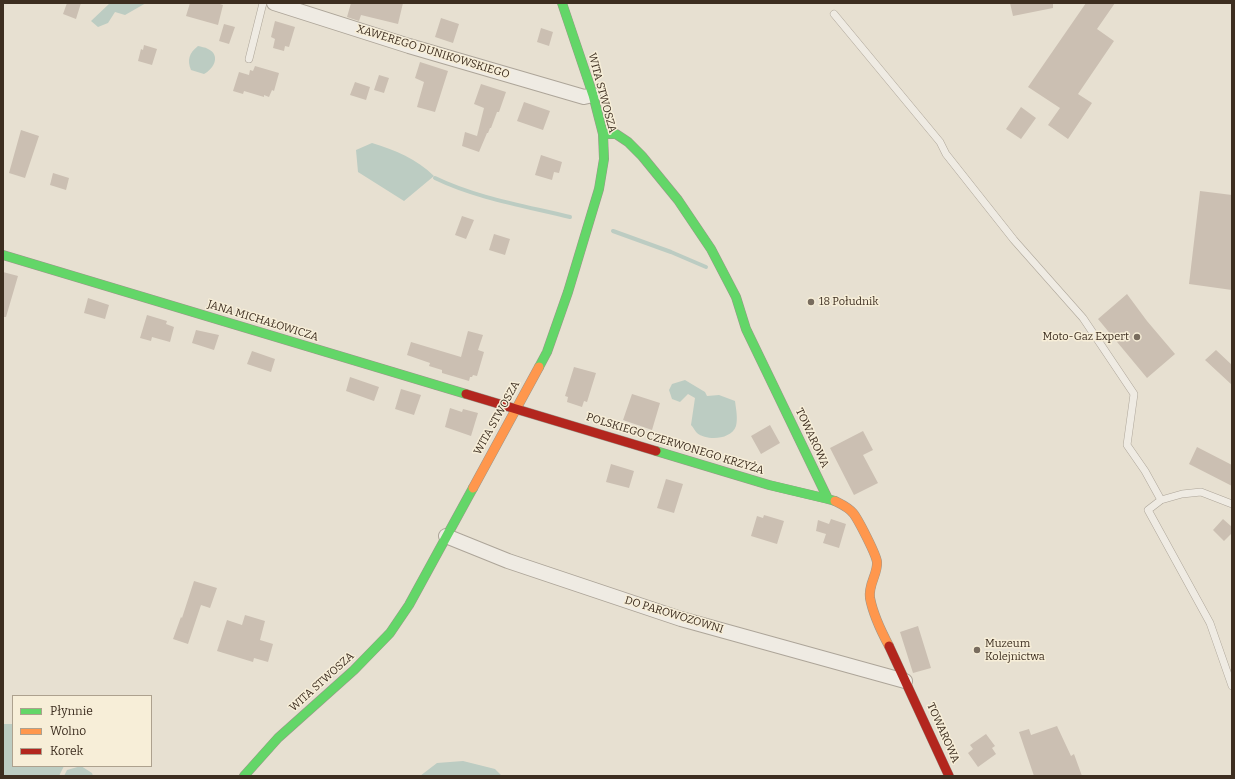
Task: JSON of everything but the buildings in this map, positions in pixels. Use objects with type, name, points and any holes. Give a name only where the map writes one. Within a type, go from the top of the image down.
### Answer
[{"type":"street","name":"XAWEREGO DUNIKOWSKIEGO","points":[[274,3],[410,46],[584,98],[593,96]]},
{"type":"street","name":"WITA STWOSZA","points":[[244,776],[256,760],[278,738],[369,655],[391,632],[409,605],[516,409],[546,352],[557,326],[599,189],[604,159],[603,134],[593,96],[562,3]]},
{"type":"street","name":"TOWAROWA","points":[[603,134],[616,134],[628,142],[637,151],[678,200],[711,249],[736,297],[746,329],[828,499],[844,505],[853,513],[874,555],[877,564],[870,584],[870,597],[881,630],[949,776]]},
{"type":"street","name":"JANA MICHAŁOWICZA","points":[[3,256],[516,409]]},
{"type":"street","name":"POLSKIEGO CZERWONEGO KRZYŻA","points":[[516,409],[769,485],[828,499]]},
{"type":"street","name":"DO PAROWOZOWNI","points":[[446,536],[508,561],[681,619],[905,681]]},
{"type":"lane","points":[[249,59],[263,3]]},
{"type":"lane","points":[[834,14],[940,142],[946,154],[1014,240],[1083,318],[1092,331],[1134,394],[1127,445],[1145,471],[1161,500]]},
{"type":"lane","points":[[1232,504],[1201,492],[1182,494],[1161,500],[1148,510],[1210,623],[1232,686]]},
{"type":"shaded area","points":[[110,3],[146,3],[125,15],[115,12],[108,23],[98,27],[91,21]]},
{"type":"shaded area","points":[[198,46],[206,48],[212,52],[215,58],[215,62],[211,69],[204,74],[191,70],[190,66],[190,57]]},
{"type":"shaded area","points":[[372,143],[413,160],[434,176],[404,201],[358,172],[356,150]]},
{"type":"shaded area","points":[[685,380],[705,392],[707,396],[719,395],[735,401],[737,420],[733,431],[718,438],[701,436],[697,433],[691,425],[695,398],[688,394],[680,402],[672,399],[669,390],[672,384]]},
{"type":"shaded area","points":[[3,724],[12,724],[12,767],[64,767],[59,776],[3,776]]},
{"type":"shaded area","points":[[463,761],[495,769],[502,776],[420,776],[437,763]]},
{"type":"shaded area","points":[[83,767],[92,773],[93,776],[64,776],[67,770]]},
{"type":"waterway","points":[[435,178],[484,196],[570,217]]},
{"type":"waterway","points":[[613,231],[671,252],[706,267]]},
{"type":"traffic: fast","points":[[539,367],[547,352],[568,292],[599,189],[604,159],[603,134],[593,95],[562,3]]},
{"type":"traffic: fast","points":[[603,134],[616,134],[628,142],[642,156],[678,200],[711,249],[736,297],[746,329],[828,499],[835,501]]},
{"type":"traffic: fast","points":[[3,255],[466,394]]},
{"type":"traffic: fast","points":[[656,451],[769,485],[828,499]]},
{"type":"traffic: fast","points":[[244,776],[278,738],[354,670],[390,633],[409,605],[473,488]]},
{"type":"traffic: slow","points":[[473,488],[539,367]]},
{"type":"traffic: slow","points":[[835,501],[847,507],[853,513],[874,552],[877,566],[870,588],[870,598],[873,610],[889,646]]},
{"type":"traffic: jam","points":[[466,394],[656,451]]},
{"type":"traffic: jam","points":[[889,646],[949,776]]},
{"type":"place","name":"18 Południk","points":[[811,302]]},
{"type":"place","name":"Moto-Gaz Expert","points":[[1137,337]]},
{"type":"place","name":"Muzeum Kolejnictwa","points":[[977,650]]}]
